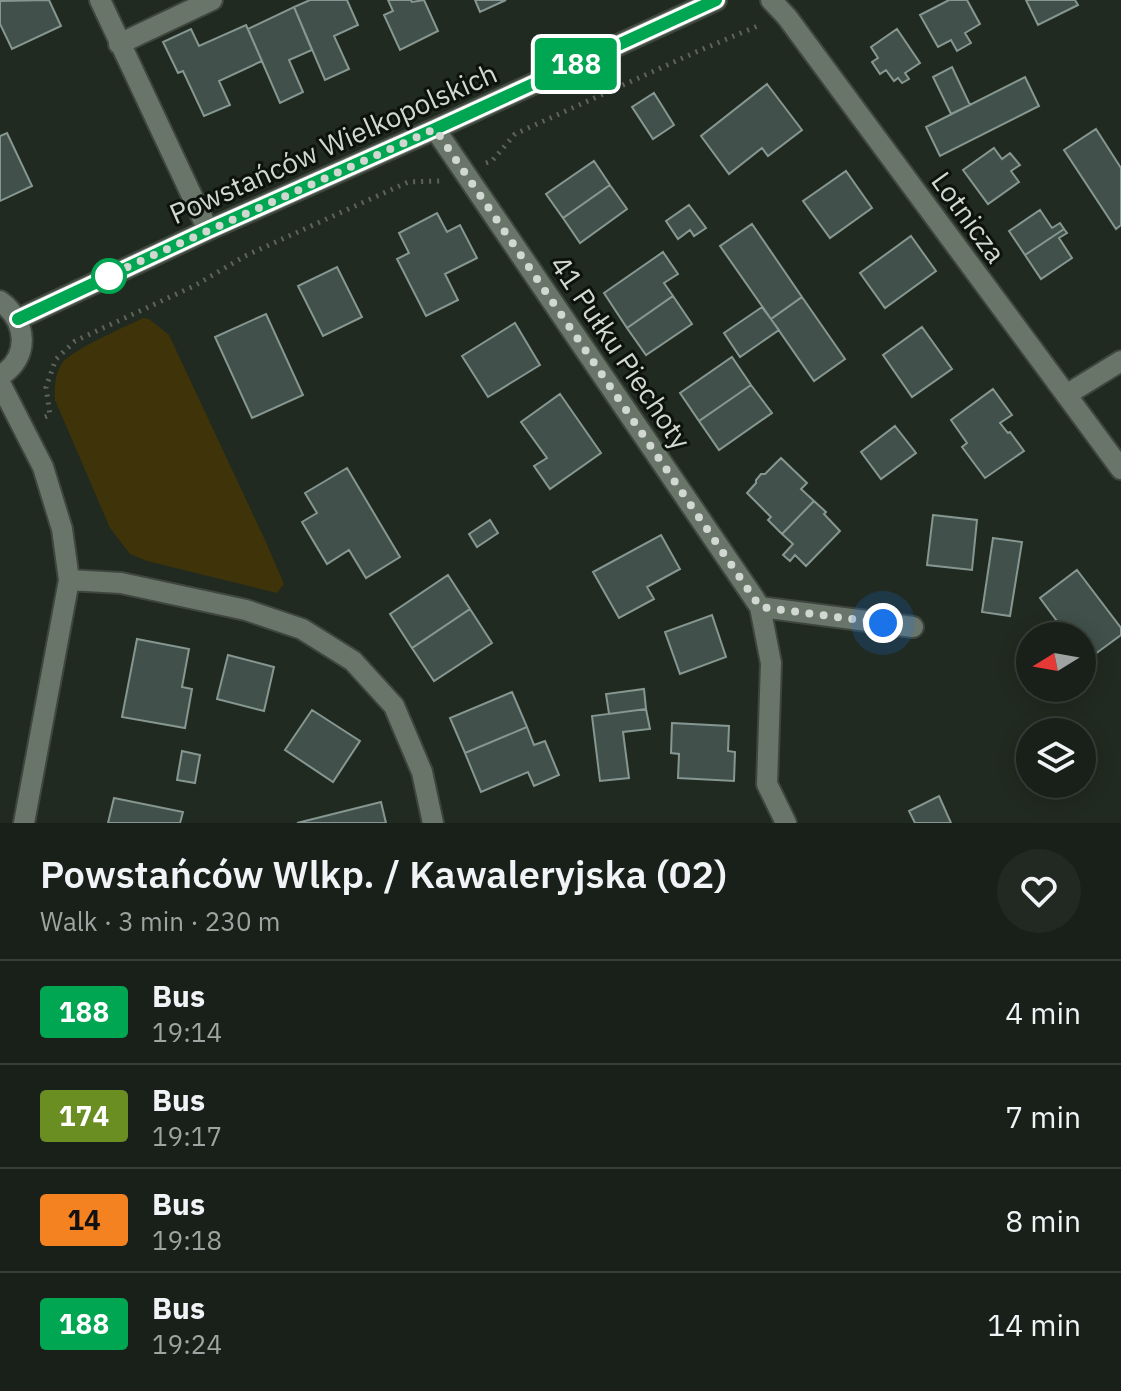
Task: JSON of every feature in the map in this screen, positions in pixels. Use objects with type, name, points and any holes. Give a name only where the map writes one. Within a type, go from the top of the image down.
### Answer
[{"type":"street","points":[[100,0],[208,230]]},
{"type":"street","points":[[119,44],[212,0]]},
{"type":"street","name":"Powstańców Wielkopolskich","points":[[18,319],[716,0]]},
{"type":"street","name":"Lotnicza","points":[[771,0],[787,17],[1121,469]]},
{"type":"street","name":"41 Pułku Piechoty","points":[[435,129],[760,607],[771,663],[767,784],[786,823]]},
{"type":"street","points":[[0,301],[18,319],[22,338],[21,348],[12,366],[0,376]]},
{"type":"street","points":[[1066,395],[1121,361]]},
{"type":"street","points":[[0,383],[43,467],[62,529],[69,580],[24,823]]},
{"type":"street","points":[[69,580],[121,583],[246,610],[302,629],[353,661],[394,706],[422,772],[433,823]]},
{"type":"street","points":[[760,607],[913,627]]},
{"type":"path","points":[[23,428],[50,415],[46,387],[56,359],[75,341],[196,285],[245,256],[408,182],[450,181],[492,161],[515,134],[696,52],[787,17]]},
{"type":"shaded area","points":[[143,318],[149,319],[169,335],[284,584],[277,593],[147,561],[130,554],[110,528],[55,400],[56,380],[60,366],[69,357]]},
{"type":"building","points":[[49,0],[61,26],[12,49],[0,24],[0,1]]},
{"type":"building","points":[[310,0],[347,0],[358,25],[334,36],[349,69],[325,80],[294,7]]},
{"type":"building","points":[[388,0],[424,0],[438,31],[400,50],[384,15],[393,11]]},
{"type":"building","points":[[475,0],[506,0],[480,12]]},
{"type":"building","points":[[949,0],[967,0],[980,24],[965,33],[971,43],[957,51],[951,40],[938,47],[920,15]]},
{"type":"building","points":[[1026,0],[1075,0],[1078,5],[1038,25]]},
{"type":"building","points":[[294,7],[312,50],[289,60],[303,92],[280,103],[248,29]]},
{"type":"building","points":[[246,25],[262,61],[219,81],[230,105],[204,116],[183,71],[178,73],[163,42],[191,29],[199,46]]},
{"type":"building","points":[[897,29],[920,63],[905,73],[909,79],[902,83],[898,78],[894,81],[886,70],[880,74],[872,62],[878,58],[871,47]]},
{"type":"building","points":[[952,67],[970,105],[951,114],[933,77]]},
{"type":"building","points":[[1025,77],[1039,106],[940,156],[926,127]]},
{"type":"building","points":[[767,84],[802,130],[768,156],[762,148],[729,174],[701,136]]},
{"type":"building","points":[[654,93],[674,125],[653,139],[632,107]]},
{"type":"building","points":[[1096,129],[1121,168],[1121,225],[1116,229],[1064,150]]},
{"type":"building","points":[[7,133],[32,186],[0,201],[0,136]]},
{"type":"building","points":[[994,148],[1002,159],[1010,153],[1020,165],[1011,171],[1019,182],[988,204],[963,170]]},
{"type":"building","points":[[594,161],[610,185],[563,218],[546,194]]},
{"type":"building","points":[[846,171],[872,208],[830,238],[803,201]]},
{"type":"building","points":[[610,185],[627,209],[580,243],[563,218]]},
{"type":"building","points":[[689,205],[706,228],[694,236],[690,230],[678,239],[666,221]]},
{"type":"building","points":[[1040,210],[1052,228],[1060,223],[1064,229],[1025,255],[1009,231]]},
{"type":"building","points":[[437,213],[447,232],[460,225],[477,258],[445,274],[458,300],[426,316],[397,259],[409,253],[399,233]]},
{"type":"building","points":[[752,224],[802,297],[771,319],[720,246]]},
{"type":"building","points":[[1064,229],[1067,233],[1059,238],[1072,258],[1041,279],[1025,255]]},
{"type":"building","points":[[911,236],[936,271],[885,308],[860,273]]},
{"type":"building","points":[[663,252],[678,274],[664,283],[673,296],[627,328],[604,293]]},
{"type":"building","points":[[337,267],[362,317],[323,336],[298,286]]},
{"type":"building","points":[[673,296],[692,324],[646,355],[627,328]]},
{"type":"building","points":[[802,297],[845,359],[814,381],[771,319]]},
{"type":"building","points":[[762,307],[779,330],[740,357],[724,333]]},
{"type":"building","points":[[266,314],[303,395],[252,418],[215,337]]},
{"type":"building","points":[[515,323],[540,365],[488,397],[462,356]]},
{"type":"building","points":[[922,327],[952,369],[912,397],[883,355]]},
{"type":"building","points":[[732,357],[751,385],[699,421],[680,393]]},
{"type":"building","points":[[751,385],[772,413],[719,450],[699,421]]},
{"type":"building","points":[[993,389],[1012,415],[1000,423],[1024,451],[985,478],[962,447],[967,443],[951,420]]},
{"type":"building","points":[[560,394],[601,453],[550,489],[534,466],[547,458],[521,422]]},
{"type":"building","points":[[895,426],[916,453],[881,479],[861,452]]},
{"type":"building","points":[[781,458],[807,483],[801,489],[814,501],[782,534],[768,520],[771,517],[747,493],[761,474],[765,474]]},
{"type":"building","points":[[347,468],[400,557],[366,578],[349,550],[327,564],[302,522],[317,513],[305,493]]},
{"type":"building","points":[[814,501],[840,531],[806,566],[795,555],[790,561],[783,555],[793,544],[782,534]]},
{"type":"building","points":[[933,515],[977,520],[972,570],[927,565]]},
{"type":"building","points":[[490,520],[498,533],[477,547],[469,534]]},
{"type":"building","points":[[661,535],[680,569],[647,587],[654,599],[619,618],[593,572]]},
{"type":"building","points":[[993,538],[1022,542],[1010,616],[982,612]]},
{"type":"building","points":[[1077,570],[1121,628],[1121,635],[1096,653],[1096,622],[1058,622],[1040,598]]},
{"type":"building","points":[[448,575],[470,609],[412,648],[390,614]]},
{"type":"building","points":[[470,609],[492,643],[434,681],[412,648]]},
{"type":"building","points":[[712,615],[726,657],[680,674],[665,632]]},
{"type":"building","points":[[137,639],[189,649],[182,687],[192,689],[185,728],[122,717]]},
{"type":"building","points":[[228,655],[274,667],[264,711],[217,699]]},
{"type":"building","points":[[644,689],[646,709],[609,714],[606,694]]},
{"type":"building","points":[[512,692],[527,727],[465,753],[450,718]]},
{"type":"building","points":[[646,709],[650,729],[623,732],[629,778],[600,781],[592,716]]},
{"type":"building","points":[[312,710],[360,741],[333,782],[285,750]]},
{"type":"building","points":[[672,723],[729,726],[728,751],[735,752],[734,781],[678,778],[679,754],[671,753]]},
{"type":"building","points":[[527,727],[534,745],[545,741],[559,775],[534,786],[528,772],[481,792],[465,753]]},
{"type":"building","points":[[182,751],[200,755],[195,783],[177,780]]},
{"type":"building","points":[[939,796],[951,823],[915,823],[909,811]]},
{"type":"building","points":[[114,798],[183,812],[180,823],[108,823]]},
{"type":"building","points":[[381,802],[386,823],[297,823]]},
{"type":"bus line","name":"188","points":[[18,319],[716,0]]},
{"type":"route","points":[[109,276],[105,277],[435,129],[760,607],[883,623]]}]
